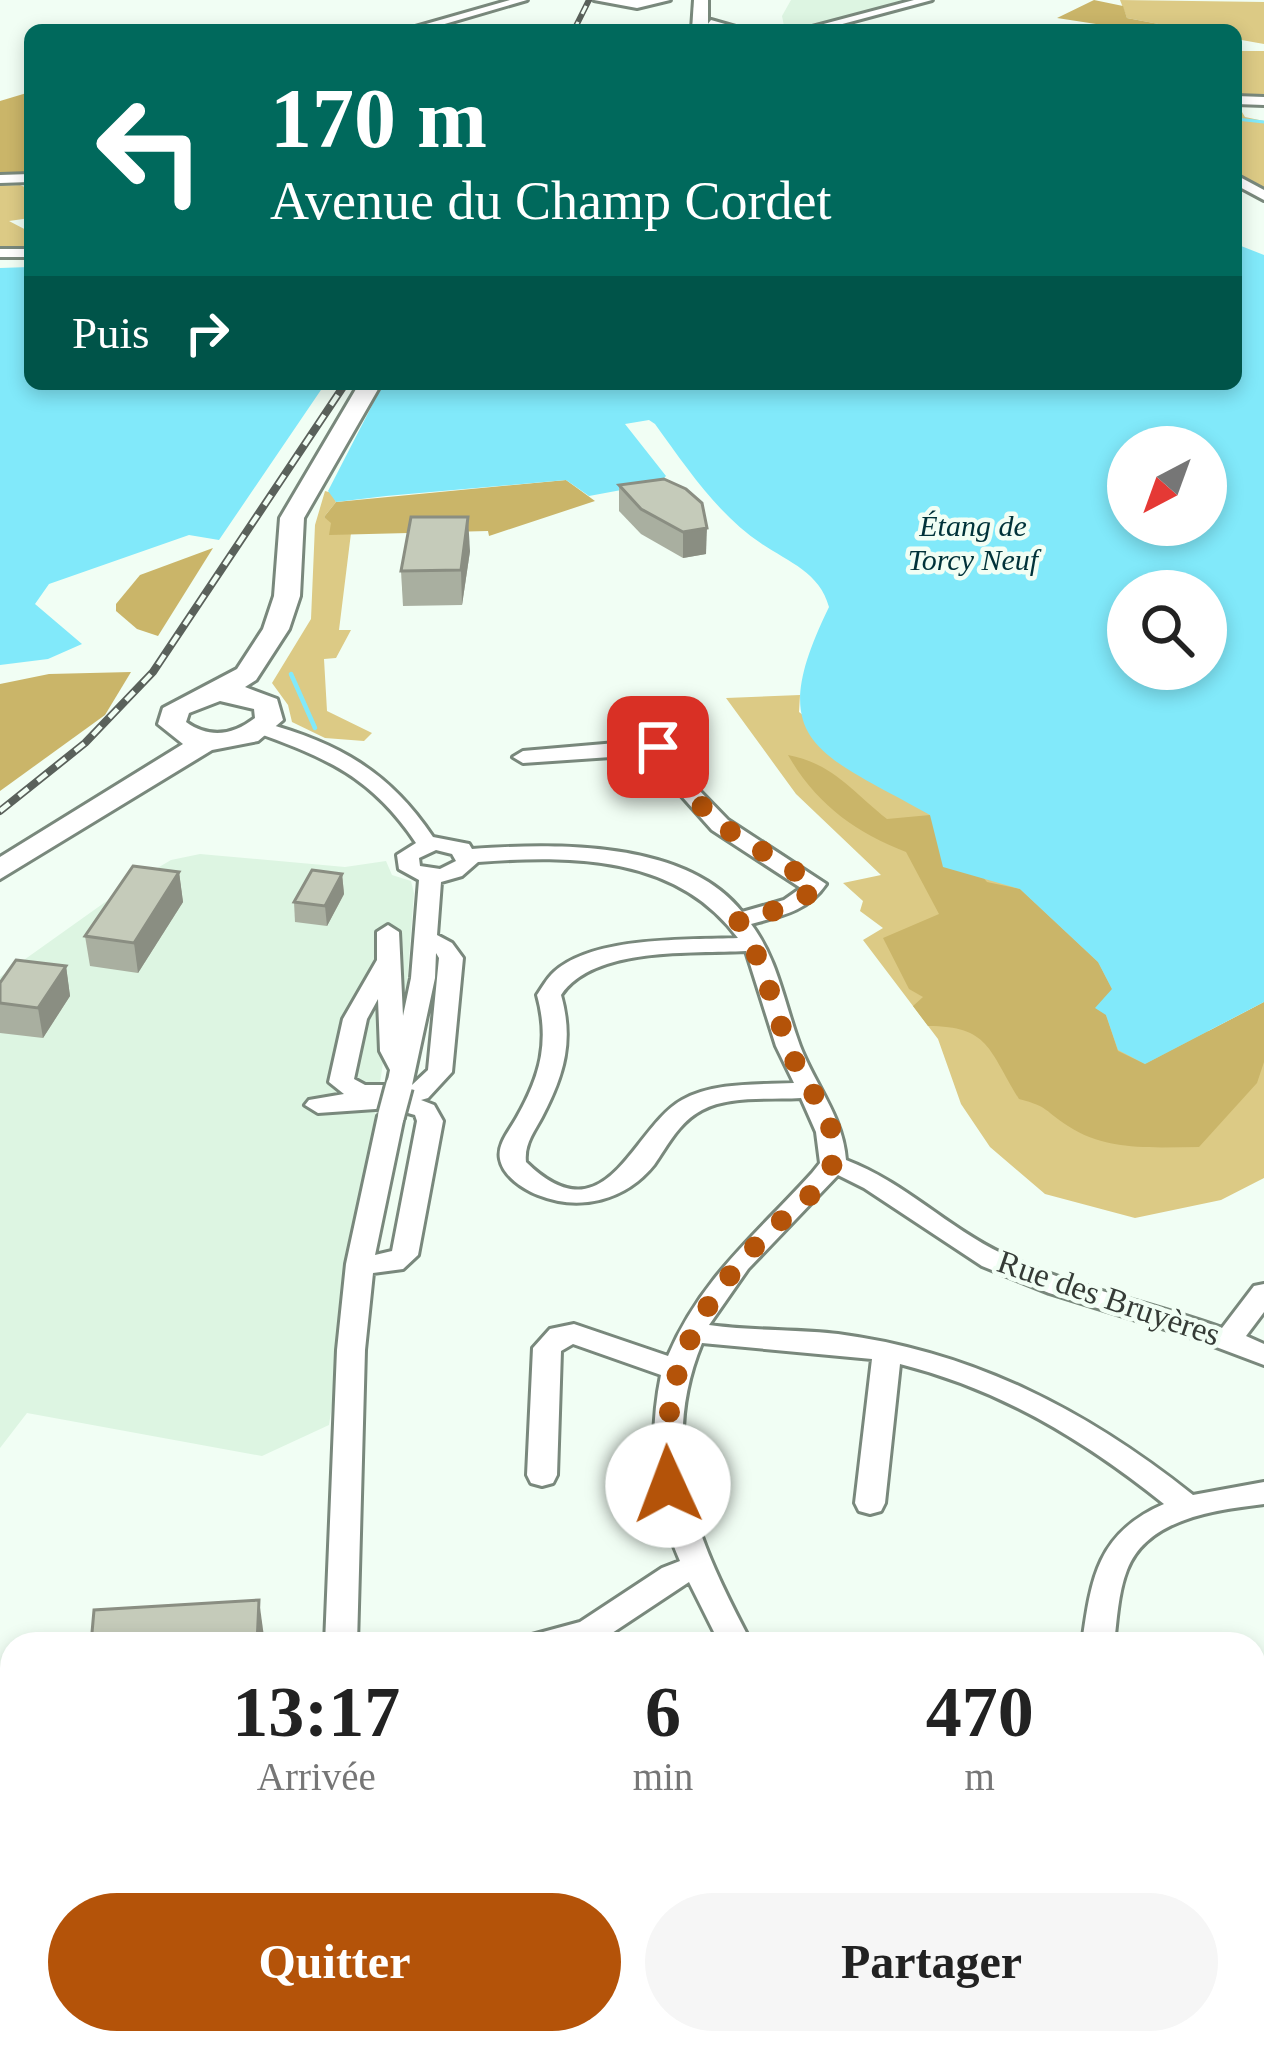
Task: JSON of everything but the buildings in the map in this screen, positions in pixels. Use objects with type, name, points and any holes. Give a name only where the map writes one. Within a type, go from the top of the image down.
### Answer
[{"type":"main road","points":[[217,694],[259,699],[271,712],[262,728],[238,739],[192,736],[172,724],[177,709],[217,694],[248,674],[276,629],[287,596],[292,518],[367,390]]},
{"type":"main road","points":[[259,699],[261,683],[284,651],[302,613],[307,493]]},
{"type":"main road","points":[[0,856],[143,762],[192,736]]},
{"type":"main road","points":[[0,870],[192,736]]},
{"type":"street","points":[[434,24],[522,0]]},
{"type":"street","points":[[599,0],[637,5],[665,0]]},
{"type":"street","points":[[831,24],[927,0]]},
{"type":"street","points":[[262,728],[371,774],[388,787],[427,844]]},
{"type":"street","points":[[523,758],[651,746],[663,750],[686,790],[720,825],[815,884],[808,897],[796,903],[738,920]]},
{"type":"street","points":[[467,856],[457,871],[430,876],[410,868],[406,860],[412,850],[427,844],[449,844],[467,856],[555,853],[634,862],[698,886],[738,920],[754,944],[789,1050],[830,1124],[833,1164],[727,1278],[691,1331],[675,1369],[665,1436],[668,1485],[694,1568],[729,1632]]},
{"type":"street","points":[[341,1632],[350,1372],[360,1264],[427,939],[430,876]]},
{"type":"street","points":[[388,932],[392,1051],[399,1086]]},
{"type":"street","points":[[389,960],[355,1019],[341,1082],[361,1092],[419,1093],[440,1072],[451,958],[427,939]]},
{"type":"street","points":[[754,944],[597,957],[560,974],[549,995],[560,1034],[555,1064],[512,1149],[513,1164],[536,1186],[554,1194],[592,1193],[629,1176],[679,1113],[698,1102],[809,1090]]},
{"type":"street","points":[[318,1106],[379,1099],[409,1102],[425,1110],[430,1121],[405,1255],[393,1264],[360,1264]]},
{"type":"street","name":"Rue des Bruyères","points":[[833,1164],[992,1260],[1043,1282],[1229,1338],[1264,1354]]},
{"type":"street","points":[[1229,1338],[1264,1293]]},
{"type":"street","points":[[691,1331],[730,1340],[820,1343],[887,1352],[962,1370],[1036,1401],[1108,1442],[1189,1507]]},
{"type":"street","points":[[542,1475],[547,1348],[560,1336],[574,1334],[675,1369]]},
{"type":"street","points":[[870,1503],[887,1352]]},
{"type":"street","points":[[1101,1632],[1116,1558],[1143,1532],[1189,1507],[1264,1493]]},
{"type":"street","points":[[589,1632],[673,1576],[694,1568]]},
{"type":"shaded area","points":[[791,0],[917,0],[822,24],[784,24],[782,16]]},
{"type":"shaded area","points":[[1094,0],[1123,6],[1127,18],[1159,24],[1096,24],[1057,18]]},
{"type":"shaded area","points":[[1120,0],[1264,2],[1264,44],[1242,40],[1242,24],[1158,24],[1127,18]]},
{"type":"shaded area","points":[[1242,51],[1264,51],[1264,99],[1242,98]]},
{"type":"shaded area","points":[[24,94],[24,184],[0,186],[0,101]]},
{"type":"shaded area","points":[[1242,112],[1264,121],[1264,189],[1242,176]]},
{"type":"shaded area","points":[[0,186],[24,187],[24,219],[9,221],[24,229],[24,250],[0,249]]},
{"type":"shaded area","points":[[566,480],[595,501],[489,536],[488,531],[329,535],[331,523],[324,517],[336,502]]},
{"type":"shaded area","points":[[325,491],[336,502],[324,517],[351,533],[339,630],[351,630],[336,658],[324,659],[327,711],[372,733],[364,741],[325,738],[292,722],[288,705],[272,683],[311,619],[315,525]]},
{"type":"shaded area","points":[[213,548],[158,636],[137,629],[116,611],[116,604],[140,575]]},
{"type":"shaded area","points":[[131,672],[105,715],[0,791],[0,684],[49,674]]},
{"type":"shaded area","points":[[800,695],[799,712],[1210,1033],[1264,1002],[1264,1178],[1221,1200],[1135,1218],[1045,1194],[990,1147],[961,1104],[938,1039],[863,940],[883,928],[860,911],[863,901],[843,883],[881,875],[796,794],[726,698]]},
{"type":"shaded area","points":[[788,755],[830,772],[887,819],[930,815],[987,882],[1020,889],[1098,962],[1112,989],[1106,1015],[1118,1051],[1145,1064],[1264,1002],[1264,1062],[1257,1083],[1199,1147],[1132,1146],[1099,1140],[1019,1099],[986,1044],[964,1031],[928,1026],[913,1006],[923,997],[909,989],[883,938],[939,914],[906,852],[838,814],[811,788]]},
{"type":"shaded area","points":[[200,854],[345,867],[386,861],[392,875],[411,881],[414,893],[406,997],[387,1036],[329,1425],[262,1456],[27,1413],[0,1448],[0,977],[132,883],[171,860]]},
{"type":"water","name":"Étang de Torcy Neuf","points":[[1242,246],[1264,255],[1264,1002],[1145,1064],[1118,1050],[1106,1015],[1095,1008],[1112,989],[1098,962],[1020,889],[943,867],[930,815],[831,758],[812,739],[802,716],[801,688],[829,607],[825,595],[802,570],[731,519],[649,420],[625,424],[666,476],[659,483],[589,496],[566,480],[336,502],[328,491],[380,390],[1242,390]]},
{"type":"water","points":[[24,267],[24,390],[321,390],[219,540],[189,535],[49,584],[35,604],[82,644],[48,659],[0,665],[0,268]]},
{"type":"waterway","points":[[1242,120],[1264,122]]},
{"type":"waterway","points":[[291,674],[315,728]]},
{"type":"railway","points":[[577,24],[589,0]]},
{"type":"railway","points":[[0,811],[85,743],[153,672],[341,390]]},
{"type":"route","points":[[658,747],[668,754],[686,790],[720,825],[806,874],[815,884],[808,897],[796,903],[738,920],[754,944],[789,1050],[830,1124],[834,1144],[833,1164],[817,1186],[727,1278],[691,1331],[675,1369],[665,1436],[668,1485]]}]
